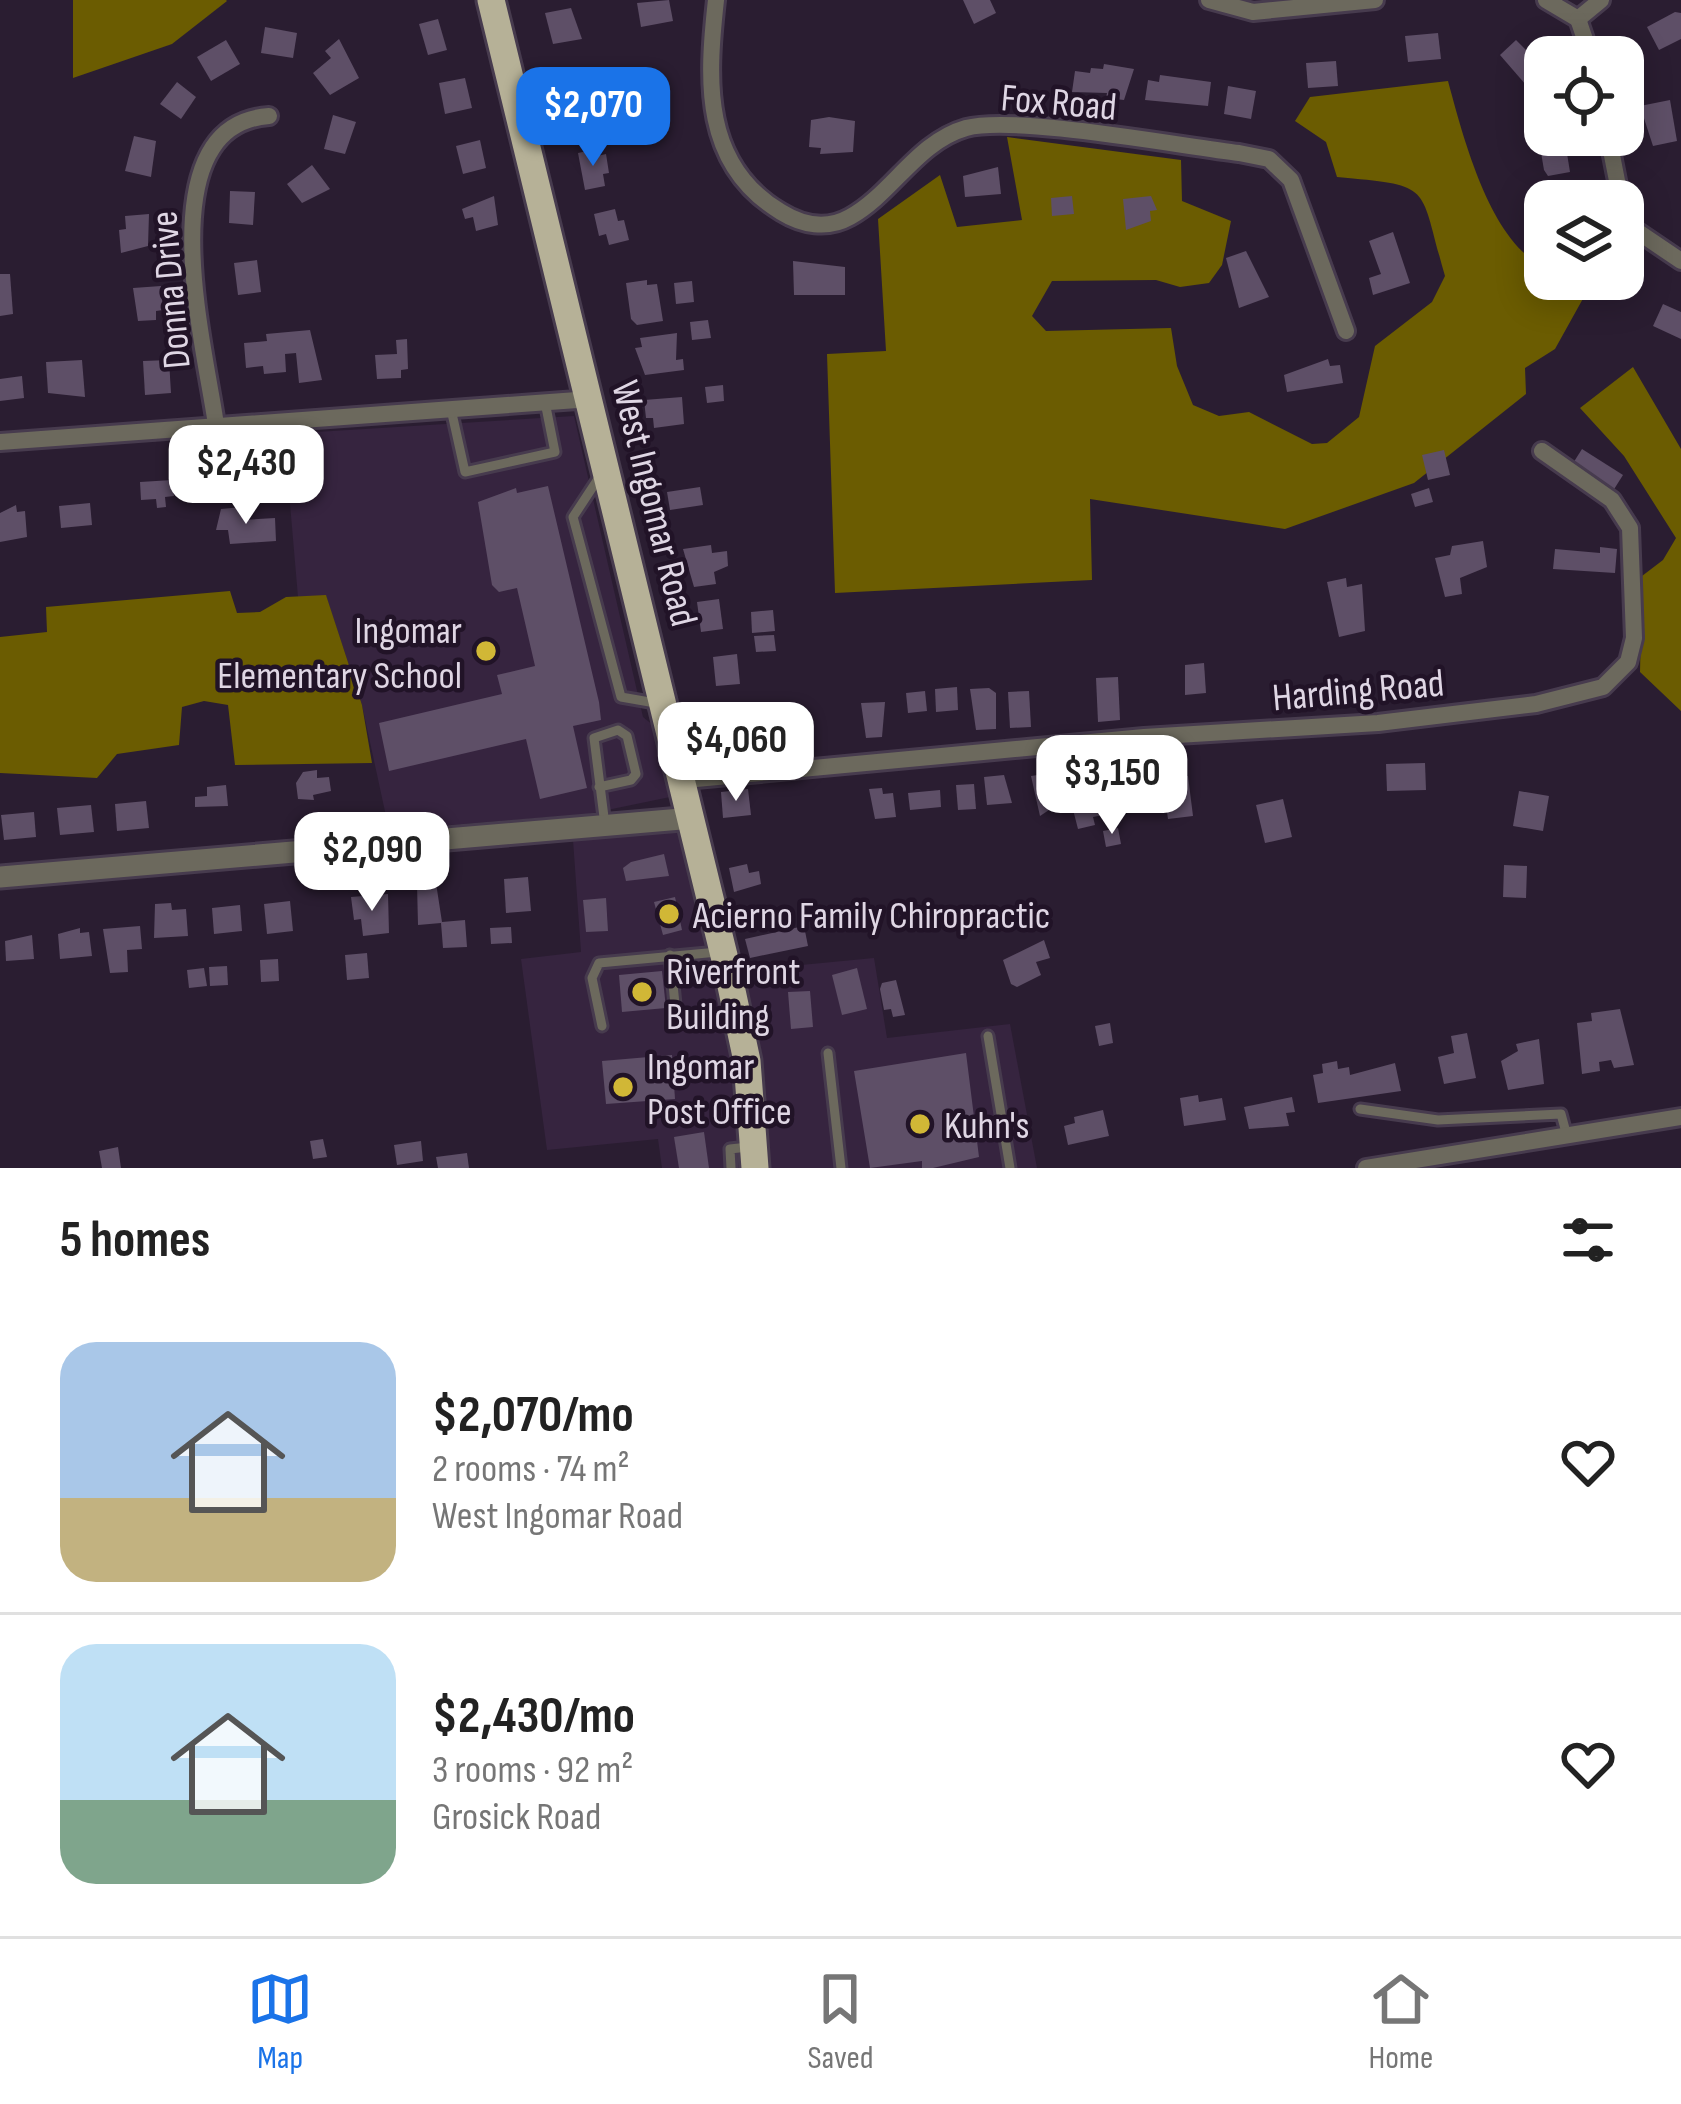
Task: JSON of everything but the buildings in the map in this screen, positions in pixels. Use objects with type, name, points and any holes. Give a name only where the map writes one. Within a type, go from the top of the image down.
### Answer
[{"type":"main road","name":"West Ingomar Road","points":[[491,0],[685,780],[747,1061],[755,1157]]},
{"type":"street","name":"Fox Road","points":[[716,0],[709,100],[721,144],[748,187],[799,222],[831,225],[849,218],[926,151],[966,128],[1053,131],[1239,153],[1269,159],[1291,180],[1346,331]]},
{"type":"street","points":[[1209,0],[1253,12],[1375,0]]},
{"type":"street","points":[[1546,0],[1578,19],[1584,36]]},
{"type":"street","points":[[1578,19],[1601,0]]},
{"type":"street","name":"Donna Drive","points":[[216,425],[192,238],[194,185],[221,140],[243,124],[269,116]]},
{"type":"street","points":[[1644,236],[1681,261]]},
{"type":"street","points":[[0,442],[591,399]]},
{"type":"street","name":"Harding Road","points":[[685,780],[1144,737],[1378,723],[1536,704],[1603,687],[1628,662],[1634,638],[1630,528],[1612,500],[1542,451]]},
{"type":"street","points":[[0,878],[693,818]]},
{"type":"street","points":[[1366,1168],[1681,1117]]},
{"type":"lane","points":[[452,409],[465,472],[555,452],[545,402]]},
{"type":"lane","points":[[607,466],[573,517],[611,672],[621,697],[666,704]]},
{"type":"lane","points":[[599,787],[631,781],[636,774],[627,736],[618,730],[594,738],[599,787],[605,825]]},
{"type":"lane","points":[[602,1026],[592,978],[599,962],[724,952]]},
{"type":"lane","points":[[670,955],[676,1024]]},
{"type":"lane","points":[[988,1036],[1010,1168]]},
{"type":"lane","points":[[828,1054],[841,1168]]},
{"type":"lane","points":[[1360,1109],[1438,1120],[1561,1114],[1567,1136]]},
{"type":"lane","points":[[731,1168],[730,1149],[755,1157]]},
{"type":"shaded area","points":[[73,0],[227,1],[172,44],[73,78]]},
{"type":"shaded area","points":[[1448,81],[1482,186],[1509,236],[1524,252],[1524,300],[1582,300],[1555,349],[1525,368],[1526,394],[1414,483],[1285,529],[1090,499],[1092,580],[835,593],[827,354],[886,351],[878,219],[940,175],[957,227],[1022,220],[1007,137],[1181,160],[1182,201],[1231,221],[1222,265],[1209,283],[1180,287],[1156,280],[1052,281],[1032,316],[1046,331],[1171,328],[1177,366],[1193,405],[1219,416],[1249,412],[1312,444],[1327,443],[1359,417],[1375,346],[1432,302],[1445,276],[1418,195],[1392,183],[1337,177],[1326,142],[1295,121],[1310,97]]},
{"type":"shaded area","points":[[1633,367],[1681,449],[1681,711],[1640,672],[1642,576],[1663,560],[1676,538],[1624,456],[1580,408]]},
{"type":"shaded area","name":"Ingomar Elementary School","points":[[574,416],[643,717],[654,726],[670,797],[588,814],[389,830],[362,705],[326,596],[298,597],[284,434]]},
{"type":"shaded area","points":[[230,591],[237,613],[260,612],[286,597],[326,595],[362,705],[372,763],[235,765],[228,705],[204,701],[182,707],[179,745],[117,754],[97,778],[0,773],[0,637],[47,632],[46,607]]},
{"type":"shaded area","points":[[684,831],[735,1058],[741,1168],[662,1168],[658,1139],[547,1150],[521,959],[581,952],[573,840]]},
{"type":"shaded area","points":[[874,958],[887,1038],[1010,1024],[1037,1168],[755,1168],[728,972]]},
{"type":"place","name":"Ingomar Elementary School","points":[[486,651]]},
{"type":"place","name":"Acierno Family Chiropractic","points":[[669,914]]},
{"type":"place","name":"Riverfront Building","points":[[642,992]]},
{"type":"place","name":"Ingomar Post Office","points":[[623,1087]]},
{"type":"place","name":"Kuhn's","points":[[920,1124]]}]
